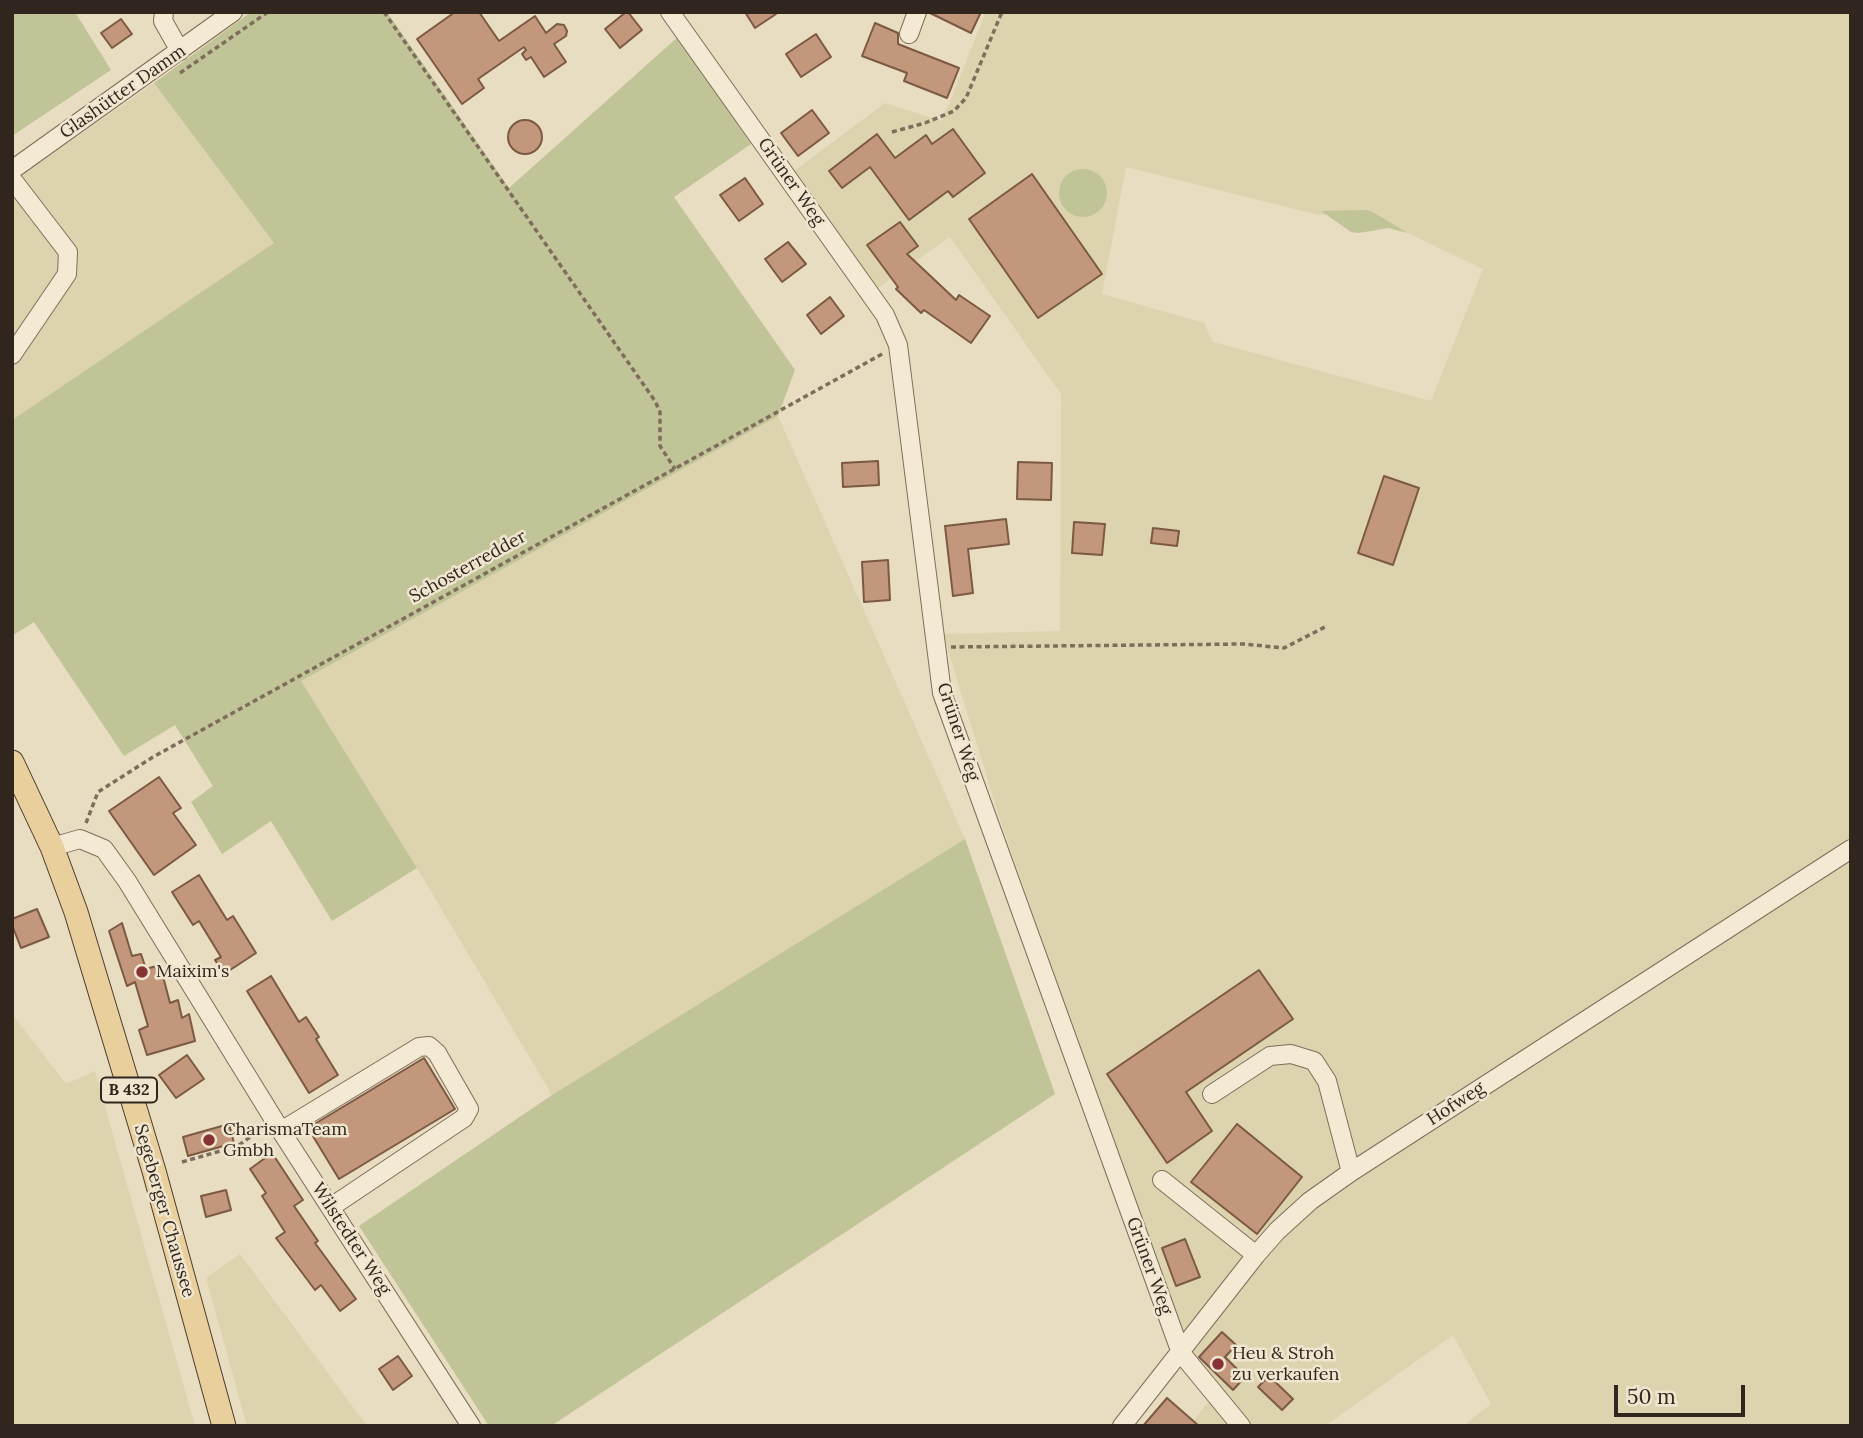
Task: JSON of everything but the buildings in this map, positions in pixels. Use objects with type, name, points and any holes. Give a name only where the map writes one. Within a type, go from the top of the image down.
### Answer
[{"type":"main road","name":"Segeberger Chaussee","points":[[12,762],[52,847],[76,912],[154,1171],[224,1426]]},
{"type":"street","points":[[164,12],[163,21],[180,51]]},
{"type":"street","name":"Glashütter Damm","points":[[12,170],[233,12]]},
{"type":"street","name":"Grüner Weg","points":[[670,12],[885,315],[898,345],[942,693],[1181,1353],[1241,1426]]},
{"type":"street","points":[[909,34],[918,12]]},
{"type":"street","points":[[12,179],[68,252],[67,274],[12,355]]},
{"type":"street","points":[[52,847],[80,839]]},
{"type":"street","name":"Wilstedter Weg","points":[[80,839],[104,849],[127,881],[277,1125],[471,1426]]},
{"type":"street","name":"Hofweg","points":[[1122,1426],[1256,1255],[1277,1231],[1310,1201],[1851,849]]},
{"type":"street","points":[[277,1125],[419,1047],[429,1046],[437,1053],[469,1109],[464,1118],[331,1207]]},
{"type":"street","points":[[1212,1094],[1270,1056],[1291,1054],[1314,1061],[1327,1081],[1351,1172]]},
{"type":"street","points":[[1162,1180],[1256,1255]]},
{"type":"path","points":[[384,12],[655,401],[660,412],[660,446],[675,469]]},
{"type":"path","points":[[892,132],[954,111],[966,98],[1002,12]]},
{"type":"path","name":"Schosterredder","points":[[80,839],[98,792],[153,757],[898,345]]},
{"type":"path","points":[[936,647],[1243,644],[1284,648],[1325,627]]},
{"type":"path","points":[[182,1162],[238,1146],[277,1125]]},
{"type":"shaded area","points":[[986,12],[1851,12],[1851,1426],[1463,1426],[1491,1404],[1453,1335],[1325,1426],[1189,1426],[1219,1389],[1190,1352],[1180,1329],[1002,826],[943,634],[1060,631],[1061,394],[950,237],[875,290],[794,171],[885,103],[942,121]],"holes":[[[1126,167],[1319,215],[1364,212],[1483,269],[1431,401],[1213,342],[1204,323],[1102,294]]]},
{"type":"shaded area","points":[[154,83],[274,243],[12,420],[12,182]]},
{"type":"shaded area","points":[[778,416],[965,839],[552,1095],[417,868],[300,681]]},
{"type":"shaded area","points":[[12,1014],[66,1084],[95,1071],[195,1426],[12,1426]]},
{"type":"shaded area","points":[[240,1254],[367,1426],[247,1426],[206,1278]]},
{"type":"green space","points":[[12,12],[75,12],[111,70],[12,136]]},
{"type":"green space","points":[[251,12],[387,12],[509,188],[679,36],[751,144],[674,197],[795,370],[778,416],[301,681],[417,868],[332,921],[271,821],[222,854],[191,802],[213,786],[175,725],[124,756],[34,622],[12,636],[12,420],[274,243],[154,83]]},
{"type":"green space","points":[[1083,169],[1100,176],[1107,193],[1100,210],[1083,217],[1066,210],[1059,193],[1066,176]]},
{"type":"green space","points":[[1321,211],[1371,211],[1408,233],[1388,228],[1351,232]]},
{"type":"green space","points":[[965,839],[1055,1094],[551,1426],[489,1426],[359,1226],[552,1095]]},
{"type":"place","name":"Maixim's","points":[[142,972]]},
{"type":"place","name":"CharismaTeam Gmbh","points":[[209,1140]]},
{"type":"place","name":"Heu & Stroh zu verkaufen","points":[[1218,1364]]}]
